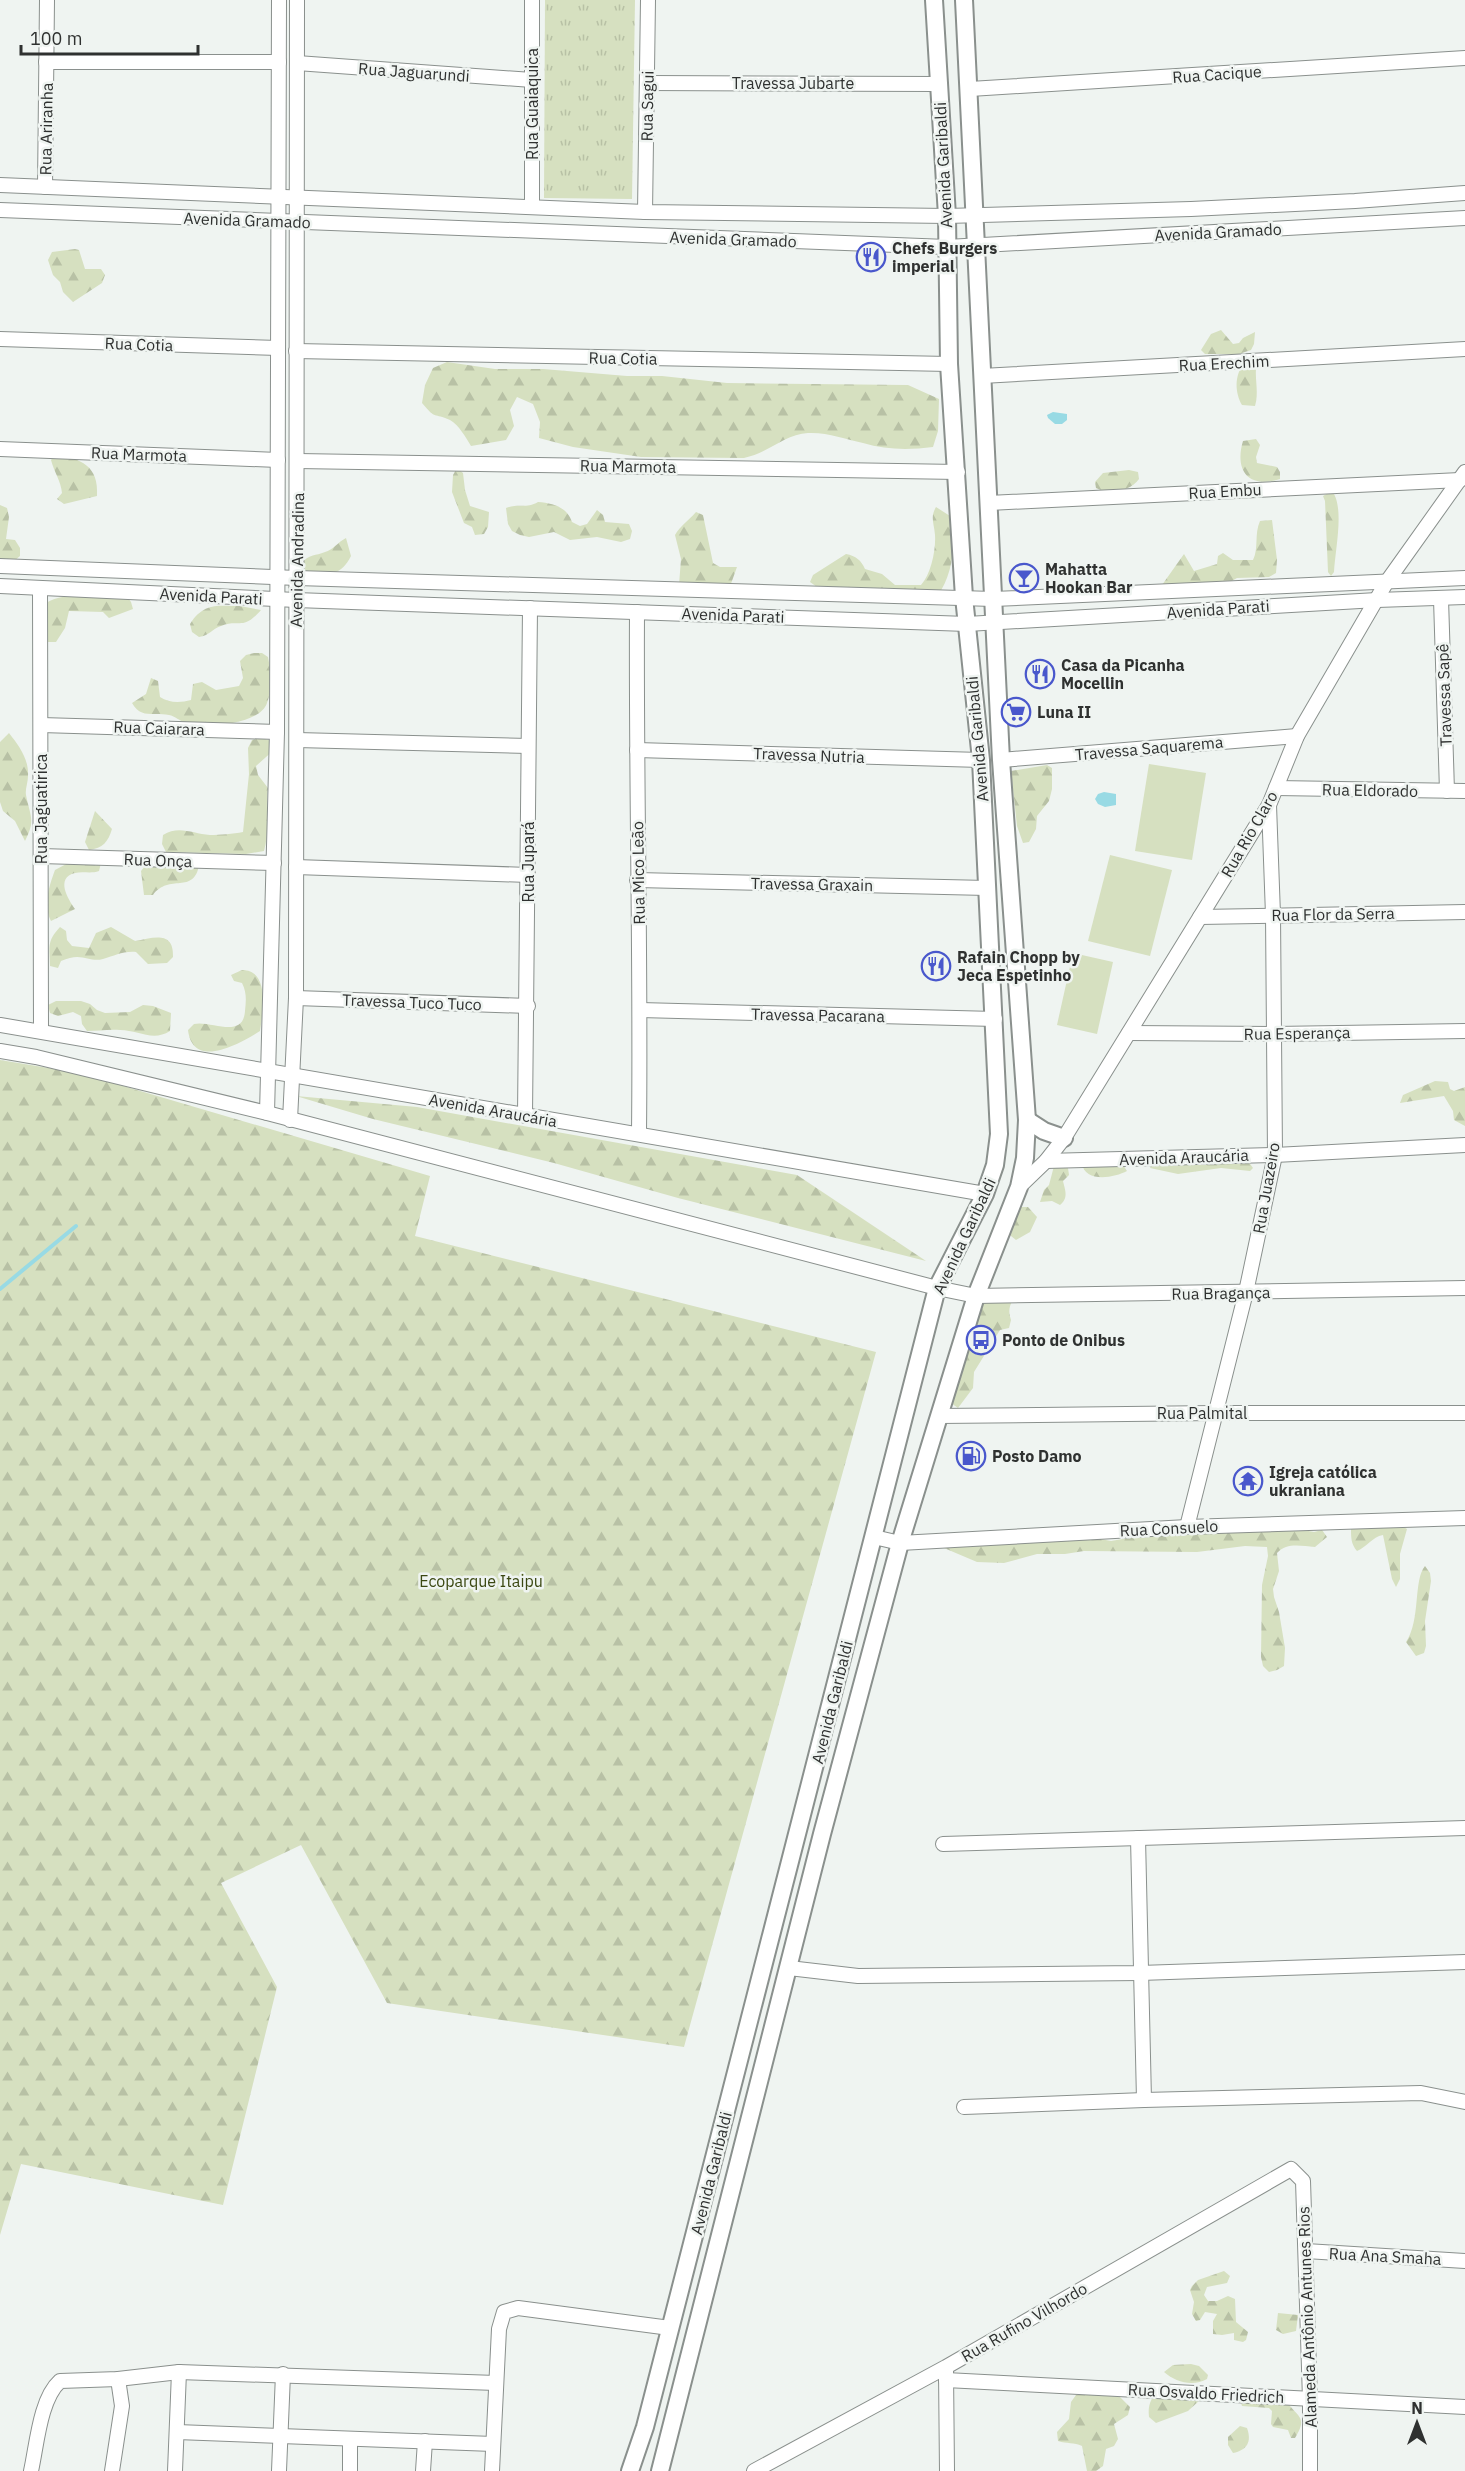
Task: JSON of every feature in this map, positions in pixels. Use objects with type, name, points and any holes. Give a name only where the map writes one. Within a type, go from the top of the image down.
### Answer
[{"type":"main road","name":"Avenida Garibaldi","points":[[630,2471],[645,2427],[937,1288],[985,1194],[995,1165],[999,1134],[981,760],[964,597],[949,364],[947,216],[934,0]]},
{"type":"main road","name":"Avenida Garibaldi","points":[[660,2471],[817,1856],[900,1543],[976,1296],[1019,1187],[1025,1158],[1027,1120],[1001,760],[964,0]]},
{"type":"main road","points":[[1027,1120],[1044,1131],[1064,1138]]},
{"type":"main road","points":[[985,1194],[998,1200],[1008,1215]]},
{"type":"main road","points":[[794,1849],[817,1856]]},
{"type":"street","name":"Rua Ariranha","points":[[45,187],[47,0]]},
{"type":"street","name":"Avenida Andradina","points":[[267,1113],[277,732],[279,0]]},
{"type":"street","name":"Avenida Andradina","points":[[290,1120],[296,998],[297,0]]},
{"type":"street","name":"Rua Guaiaquica","points":[[532,0],[532,207]]},
{"type":"street","name":"Rua Sagui","points":[[645,212],[648,0]]},
{"type":"street","name":"Rua Cacique","points":[[970,89],[1465,58]]},
{"type":"street","points":[[46,62],[279,62]]},
{"type":"street","name":"Rua Jaguarundi","points":[[297,63],[532,80]]},
{"type":"street","name":"Travessa Jubarte","points":[[648,83],[939,84]]},
{"type":"street","name":"Avenida Gramado","points":[[0,185],[645,212],[947,216],[1191,209],[1465,193]]},
{"type":"street","points":[[1355,201],[1358,224]]},
{"type":"street","points":[[1191,209],[1194,233]]},
{"type":"street","name":"Avenida Gramado","points":[[0,210],[947,247],[1465,218]]},
{"type":"street","name":"Rua Cotia","points":[[0,339],[278,348]]},
{"type":"street","name":"Rua Erechim","points":[[982,376],[1465,349]]},
{"type":"street","name":"Rua Cotia","points":[[296,351],[949,364]]},
{"type":"street","name":"Rua Marmota","points":[[0,449],[278,460]]},
{"type":"street","name":"Rua Marmota","points":[[298,461],[957,472]]},
{"type":"street","name":"Rua Embu","points":[[989,502],[1463,476]]},
{"type":"street","name":"Rua Rio Claro","points":[[1019,1187],[1046,1161],[1064,1138],[1269,805],[1297,736],[1386,582],[1463,476]]},
{"type":"street","name":"Avenida Parati","points":[[0,566],[297,578],[993,599],[1465,578]]},
{"type":"street","name":"Avenida Parati","points":[[0,586],[296,600],[967,624],[1465,597]]},
{"type":"street","name":"Rua Jaguatirica","points":[[40,588],[41,1031]]},
{"type":"street","name":"Travessa Sapê","points":[[1441,599],[1447,790]]},
{"type":"street","name":"Rua Jupará","points":[[525,1116],[528,1006],[530,608]]},
{"type":"street","name":"Rua Mico Leão","points":[[637,612],[639,1133]]},
{"type":"street","name":"Rua Caiarara","points":[[41,725],[277,732]]},
{"type":"street","name":"Travessa Saquarema","points":[[1001,760],[1297,736]]},
{"type":"street","points":[[297,740],[528,746]]},
{"type":"street","name":"Travessa Nutria","points":[[637,750],[981,760]]},
{"type":"street","name":"Rua Eldorado","points":[[1276,788],[1465,791]]},
{"type":"street","name":"Rua Juazeiro","points":[[1187,1527],[1246,1292],[1275,1155],[1274,915],[1269,805]]},
{"type":"street","name":"Rua Onça","points":[[41,856],[274,863]]},
{"type":"street","points":[[296,867],[528,875]]},
{"type":"street","name":"Travessa Graxain","points":[[637,880],[987,888]]},
{"type":"street","name":"Rua Flor da Serra","points":[[1200,917],[1465,912]]},
{"type":"street","name":"Travessa Tuco Tuco","points":[[296,998],[528,1006]]},
{"type":"street","name":"Travessa Pacarana","points":[[640,1010],[995,1019]]},
{"type":"street","name":"Avenida Araucária","points":[[0,1025],[985,1194]]},
{"type":"street","name":"Rua Esperança","points":[[1129,1033],[1275,1034],[1465,1030]]},
{"type":"street","points":[[0,1051],[36,1057],[267,1113],[937,1288]]},
{"type":"street","name":"Avenida Araucária","points":[[1046,1161],[1275,1155],[1465,1145]]},
{"type":"street","name":"Rua Bragança","points":[[937,1288],[976,1296],[1465,1288]]},
{"type":"street","name":"Rua Palmital","points":[[939,1416],[1465,1413]]},
{"type":"street","name":"Rua Consuelo","points":[[874,1537],[900,1543],[1187,1527],[1465,1518]]},
{"type":"street","points":[[943,1844],[1465,1828]]},
{"type":"street","points":[[1138,1838],[1144,2100]]},
{"type":"street","points":[[789,1968],[858,1976],[1140,1973],[1465,1962]]},
{"type":"street","points":[[964,2107],[1421,2093],[1465,2102]]},
{"type":"street","name":"Alameda Antônio Antunes Rios","points":[[1291,2169],[1303,2181],[1310,2471]]},
{"type":"street","name":"Rua Rufino Vilhordo","points":[[754,2471],[946,2374],[1291,2169]]},
{"type":"street","name":"Rua Ana Smaha","points":[[1306,2251],[1465,2260]]},
{"type":"street","points":[[492,2471],[499,2329],[504,2312],[518,2308],[670,2328]]},
{"type":"street","points":[[31,2471],[46,2403],[52,2388],[60,2381],[118,2379],[179,2373],[283,2374],[496,2383]]},
{"type":"street","points":[[175,2471],[179,2373]]},
{"type":"street","points":[[279,2471],[283,2374]]},
{"type":"street","points":[[946,2374],[947,2471]]},
{"type":"street","name":"Rua Osvaldo Friedrich","points":[[946,2374],[1310,2399],[1465,2407]]},
{"type":"street","points":[[112,2471],[122,2406],[118,2379]]},
{"type":"street","points":[[177,2432],[493,2444]]},
{"type":"street","points":[[350,2439],[350,2471]]},
{"type":"street","points":[[423,2471],[425,2442]]},
{"type":"green space","points":[[545,0],[635,0],[632,199],[544,198]]},
{"type":"green space","points":[[79,250],[85,269],[101,269],[105,275],[102,283],[73,302],[63,292],[60,282],[53,275],[48,260],[52,252]]},
{"type":"green space","points":[[1221,330],[1233,344],[1239,343],[1243,338],[1255,332],[1251,350],[1239,354],[1205,354],[1201,350],[1211,334]]},
{"type":"green space","points":[[447,362],[495,369],[543,369],[627,376],[662,376],[727,383],[908,385],[939,399],[938,431],[933,447],[924,448],[889,448],[829,435],[808,433],[792,437],[744,458],[641,457],[573,447],[539,438],[540,422],[533,404],[517,397],[510,410],[514,426],[506,440],[471,446],[453,422],[433,414],[422,403],[425,385],[433,368]]},
{"type":"green space","points":[[1244,364],[1250,364],[1256,368],[1255,406],[1242,405],[1238,395],[1238,373]]},
{"type":"green space","points":[[1256,439],[1260,445],[1256,457],[1257,463],[1277,467],[1280,479],[1260,482],[1252,479],[1243,469],[1241,452],[1243,441]]},
{"type":"green space","points":[[55,455],[73,458],[86,465],[95,477],[97,496],[64,504],[57,499],[62,493],[51,460]]},
{"type":"green space","points":[[457,468],[463,473],[470,506],[489,512],[488,527],[484,534],[475,535],[472,527],[464,523],[452,492],[453,475]]},
{"type":"green space","points":[[1129,470],[1138,472],[1139,479],[1131,486],[1119,491],[1096,488],[1095,482],[1103,473]]},
{"type":"green space","points":[[1332,491],[1336,498],[1339,518],[1334,572],[1331,576],[1328,572],[1323,496]]},
{"type":"green space","points":[[538,502],[549,503],[563,509],[572,522],[580,526],[587,524],[597,510],[603,515],[605,522],[629,524],[632,531],[630,539],[621,542],[597,537],[570,540],[554,532],[529,537],[512,531],[508,524],[506,508]]},
{"type":"green space","points":[[0,505],[7,508],[9,517],[6,539],[15,540],[20,548],[20,556],[13,562],[0,564]]},
{"type":"green space","points":[[936,507],[950,516],[953,536],[950,567],[938,595],[882,588],[817,587],[810,582],[813,575],[846,554],[858,559],[865,569],[882,574],[895,585],[921,585],[928,575],[934,555],[933,517]]},
{"type":"green space","points":[[696,512],[703,515],[713,563],[720,567],[737,567],[728,592],[679,585],[681,559],[675,535]]},
{"type":"green space","points":[[1272,520],[1277,560],[1276,573],[1269,577],[1237,578],[1226,584],[1162,585],[1184,554],[1194,571],[1217,564],[1218,556],[1223,553],[1233,560],[1253,560],[1260,521]]},
{"type":"green space","points":[[346,538],[351,556],[339,571],[310,576],[302,570],[302,562],[305,559],[328,551]]},
{"type":"green space","points":[[75,595],[126,595],[133,609],[109,618],[103,612],[69,611],[65,628],[56,642],[48,642],[44,635],[46,603]]},
{"type":"green space","points":[[218,606],[240,606],[261,610],[245,623],[227,624],[199,637],[192,632],[190,624],[206,609]]},
{"type":"green space","points":[[262,653],[268,657],[270,692],[262,710],[243,721],[230,724],[193,725],[169,715],[143,713],[132,703],[146,694],[151,678],[158,681],[160,697],[175,702],[191,700],[193,684],[202,682],[216,690],[239,686],[243,678],[240,661],[246,655]]},
{"type":"green space","points":[[9,733],[23,753],[28,770],[26,793],[31,823],[25,841],[15,821],[3,811],[0,802],[0,742]]},
{"type":"green space","points":[[261,738],[272,741],[275,749],[256,766],[258,775],[268,788],[267,836],[264,851],[246,854],[166,852],[162,844],[163,835],[169,832],[180,830],[210,835],[243,832],[249,774],[248,748],[252,740]]},
{"type":"green space","points":[[1149,764],[1206,773],[1192,860],[1135,851]]},
{"type":"green space","points":[[1047,765],[1052,768],[1052,789],[1049,801],[1037,816],[1036,829],[1029,842],[1023,843],[1017,826],[1011,771]]},
{"type":"green space","points":[[95,811],[112,829],[104,844],[89,850],[85,842]]},
{"type":"green space","points":[[1110,855],[1172,870],[1150,956],[1088,941]]},
{"type":"green space","points":[[70,862],[101,863],[99,871],[75,873],[66,879],[65,889],[75,909],[51,921],[47,902],[51,882],[55,870]]},
{"type":"green space","points":[[146,865],[199,865],[192,879],[166,885],[153,895],[144,895],[141,871]]},
{"type":"green space","points":[[60,927],[66,931],[67,940],[72,946],[89,948],[96,933],[111,927],[135,941],[166,939],[172,948],[173,957],[167,963],[148,964],[136,952],[131,952],[98,960],[68,958],[61,961],[58,968],[50,966],[51,941]]},
{"type":"green space","points":[[1073,953],[1113,962],[1097,1034],[1057,1025]]},
{"type":"green space","points":[[242,970],[251,972],[261,984],[263,1003],[260,1031],[230,1047],[208,1051],[199,1049],[192,1042],[188,1030],[194,1024],[232,1027],[239,1025],[243,1020],[246,1004],[245,990],[242,983],[234,981],[231,975]]},
{"type":"green space","points":[[56,1001],[81,1001],[105,1013],[130,1012],[143,1005],[153,1006],[171,1013],[170,1031],[151,1036],[127,1030],[87,1031],[82,1024],[81,1016],[73,1012],[58,1016],[50,1013],[48,1005]]},
{"type":"green space","name":"Ecoparque Itaipu","points":[[0,1060],[79,1073],[430,1176],[415,1236],[876,1352],[684,2047],[387,2003],[301,1845],[221,1883],[277,1987],[223,2205],[21,2164],[0,2235]]},
{"type":"green space","points":[[1435,1081],[1448,1082],[1450,1089],[1454,1091],[1465,1087],[1465,1126],[1454,1120],[1453,1111],[1444,1096],[1400,1103],[1403,1095]]},
{"type":"green space","points":[[296,1096],[417,1107],[797,1175],[926,1261],[678,1198],[554,1163],[373,1119]]},
{"type":"green space","points":[[1248,1161],[1253,1168],[1250,1171],[1221,1168],[1178,1174],[1150,1168],[1153,1162],[1222,1163]]},
{"type":"green space","points":[[1082,1163],[1123,1165],[1127,1171],[1115,1176],[1094,1176],[1088,1174]]},
{"type":"green space","points":[[1065,1165],[1069,1175],[1063,1181],[1065,1200],[1060,1205],[1052,1201],[1040,1202],[1044,1190],[1049,1185],[1054,1166]]},
{"type":"green space","points":[[1020,1207],[1028,1207],[1037,1217],[1030,1232],[1016,1240],[1006,1232]]},
{"type":"green space","points":[[1014,1298],[1010,1309],[1009,1328],[1000,1330],[974,1372],[973,1388],[958,1408],[951,1403],[982,1299]]},
{"type":"green space","points":[[1400,1525],[1407,1529],[1400,1554],[1400,1579],[1396,1587],[1392,1579],[1383,1535],[1357,1551],[1352,1541],[1351,1528]]},
{"type":"green space","points":[[1298,1529],[1314,1532],[1322,1530],[1327,1537],[1315,1547],[1290,1546],[1277,1553],[1279,1571],[1273,1589],[1285,1648],[1284,1666],[1269,1672],[1263,1666],[1261,1657],[1262,1585],[1268,1556],[1267,1547],[1245,1546],[1197,1552],[1084,1551],[1037,1554],[1004,1563],[977,1562],[944,1548],[957,1542],[1095,1538],[1111,1541],[1140,1536]]},
{"type":"green space","points":[[1425,1566],[1430,1573],[1431,1581],[1425,1621],[1426,1646],[1424,1653],[1416,1656],[1406,1642],[1414,1623],[1419,1581]]},
{"type":"green space","points":[[1224,2271],[1230,2276],[1227,2283],[1207,2287],[1204,2295],[1208,2301],[1217,2301],[1228,2296],[1235,2299],[1236,2322],[1248,2332],[1243,2342],[1234,2340],[1234,2333],[1213,2334],[1213,2321],[1217,2314],[1205,2312],[1200,2320],[1196,2321],[1192,2314],[1194,2302],[1190,2290],[1192,2286],[1198,2280]]},
{"type":"green space","points":[[1278,2313],[1298,2315],[1296,2331],[1283,2334],[1276,2330]]},
{"type":"green space","points":[[1173,2365],[1199,2366],[1208,2375],[1207,2379],[1190,2383],[1173,2378],[1164,2372]]},
{"type":"green space","points":[[1100,2390],[1118,2395],[1130,2407],[1128,2415],[1114,2424],[1118,2439],[1114,2446],[1106,2449],[1103,2466],[1096,2471],[1087,2471],[1082,2446],[1058,2441],[1057,2432],[1069,2419],[1071,2402],[1076,2395]]},
{"type":"green space","points":[[1155,2394],[1201,2399],[1188,2411],[1156,2423],[1149,2417],[1150,2402]]},
{"type":"green space","points":[[1285,2398],[1301,2420],[1295,2438],[1291,2438],[1288,2430],[1273,2427],[1271,2424],[1272,2411],[1269,2408],[1242,2406],[1241,2403],[1244,2400]]},
{"type":"green space","points":[[1240,2426],[1247,2428],[1249,2437],[1247,2445],[1242,2450],[1233,2453],[1228,2445],[1228,2437]]},
{"type":"water","points":[[1053,412],[1067,414],[1067,420],[1062,424],[1055,424],[1047,415]]},
{"type":"water","points":[[1104,792],[1116,794],[1116,805],[1105,807],[1098,804],[1095,799],[1098,794]]},
{"type":"waterway","points":[[0,1289],[76,1226]]},
{"type":"place","name":"Chefs Burgers imperial","points":[[871,257]]},
{"type":"place","name":"Mahatta Hookan Bar","points":[[1024,578]]},
{"type":"place","name":"Casa da Picanha Mocellin","points":[[1040,674]]},
{"type":"place","name":"Luna II","points":[[1016,712]]},
{"type":"place","name":"Rafain Chopp by Jeca Espetinho","points":[[936,966]]},
{"type":"place","name":"Ponto de Onibus","points":[[981,1340]]},
{"type":"place","name":"Posto Damo","points":[[971,1456]]},
{"type":"place","name":"Igreja católica ukraniana","points":[[1248,1481]]}]
